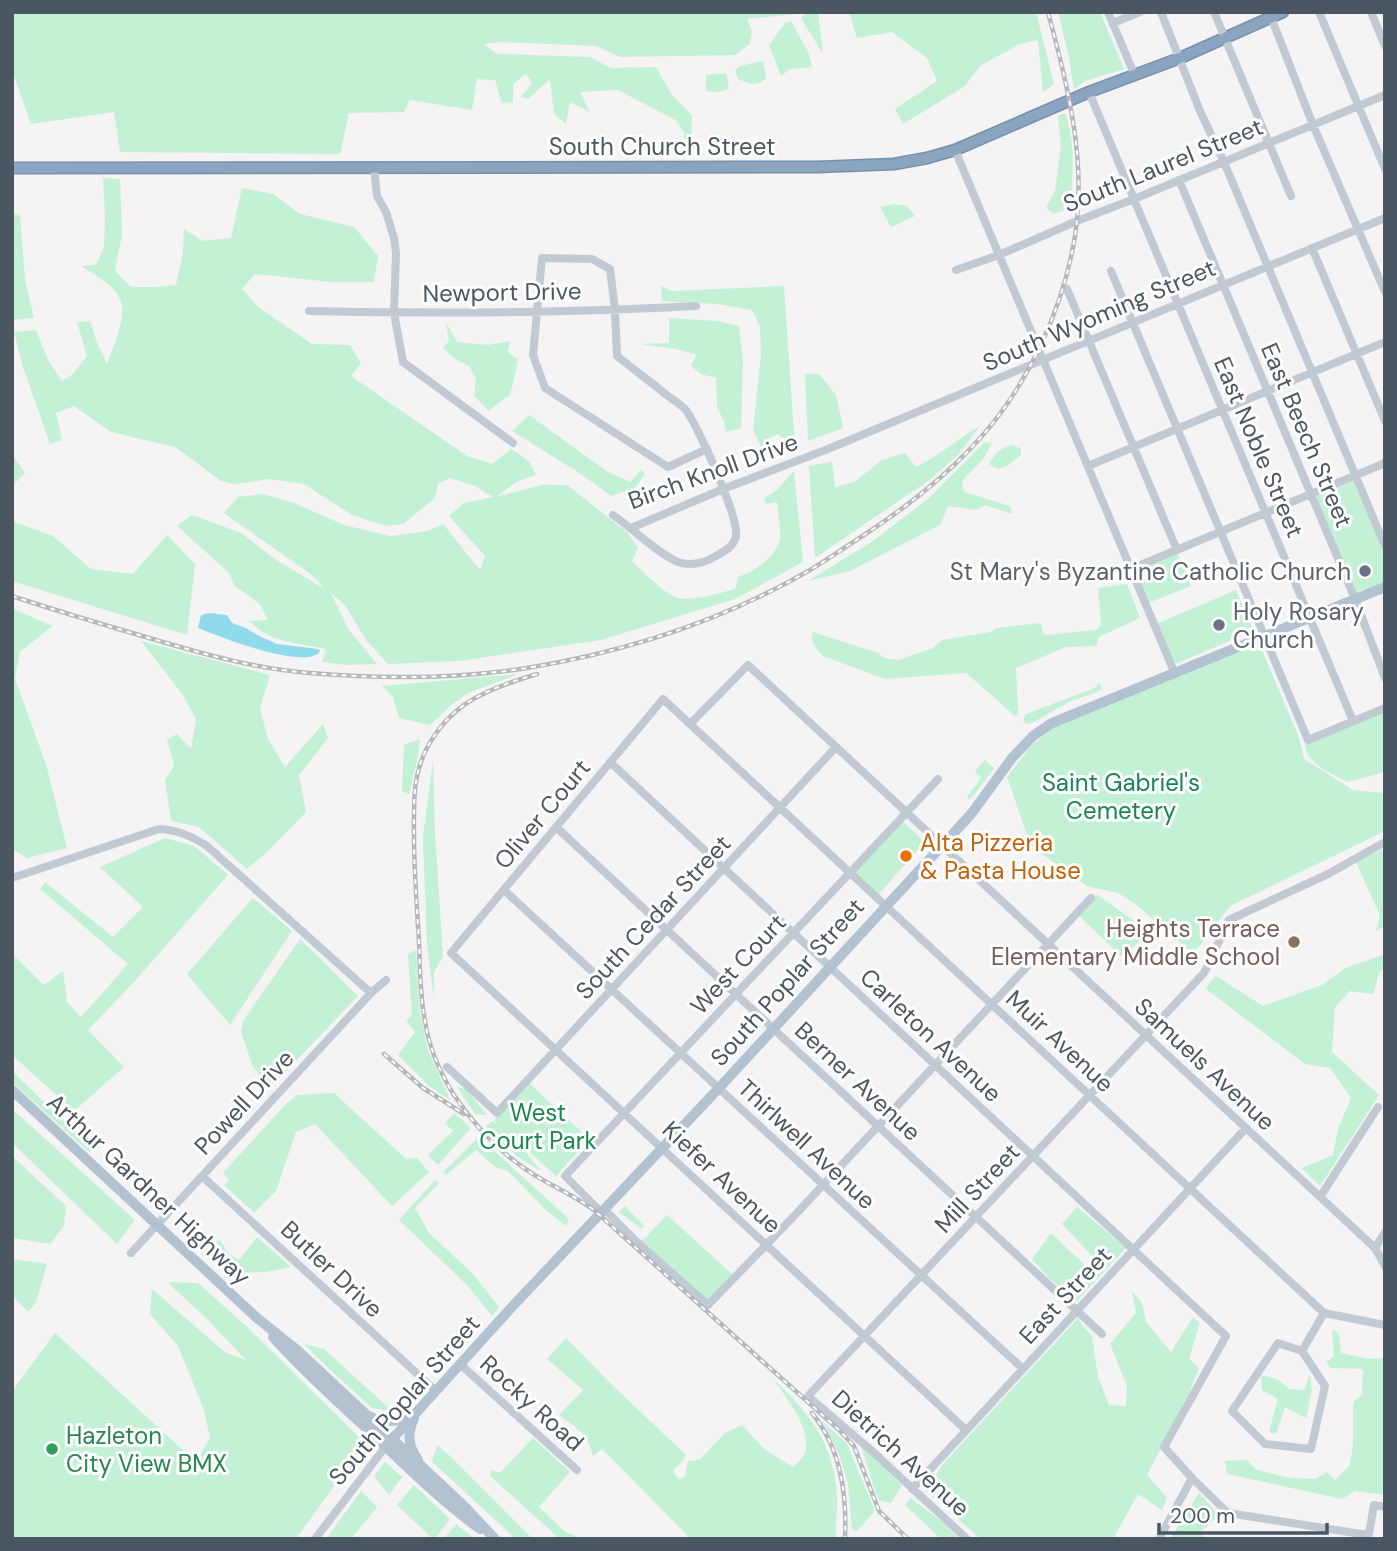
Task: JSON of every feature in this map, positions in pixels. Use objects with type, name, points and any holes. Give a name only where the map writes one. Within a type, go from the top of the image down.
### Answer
[{"type":"highway","name":"South Church Street","points":[[12,168],[830,167],[894,164],[955,150],[1089,92],[1180,58],[1225,39],[1270,15],[1283,12]]},
{"type":"main road","name":"South Poplar Street","points":[[388,1443],[972,813],[1012,758],[1033,736],[1052,723],[1385,587]]},
{"type":"main road","name":"Arthur Gardner Highway","points":[[12,1090],[257,1318],[297,1350],[361,1411],[388,1443],[424,1469],[464,1506],[494,1539]]},
{"type":"main road","name":"Arthur Gardner Highway","points":[[257,1318],[290,1356],[388,1443],[458,1513],[494,1539]]},
{"type":"main road","points":[[361,1411],[371,1418],[395,1422],[417,1411]]},
{"type":"main road","points":[[417,1411],[410,1429],[409,1441],[424,1469]]},
{"type":"street","points":[[1108,12],[1135,76]]},
{"type":"street","points":[[1113,23],[1140,12]]},
{"type":"street","points":[[1161,12],[1200,111],[1224,162],[1385,546]]},
{"type":"street","points":[[1214,12],[1291,196]]},
{"type":"street","points":[[1319,12],[1385,169]]},
{"type":"street","points":[[1371,12],[1385,46]]},
{"type":"street","points":[[1270,15],[1313,125],[1385,292]]},
{"type":"street","name":"East Noble Street","points":[[1089,92],[1353,721]]},
{"type":"street","name":"South Laurel Street","points":[[956,270],[999,255],[1077,220],[1385,95]]},
{"type":"street","points":[[955,150],[1175,674]]},
{"type":"street","points":[[374,167],[377,196],[386,212],[394,238],[394,313],[403,362],[513,443]]},
{"type":"street","name":"East Beech Street","points":[[1179,180],[1355,599],[1385,678]]},
{"type":"street","name":"South Wyoming Street","points":[[828,449],[1385,218]]},
{"type":"street","points":[[1312,248],[1385,421]]},
{"type":"street","points":[[631,528],[663,553],[688,564],[698,564],[724,551],[734,543],[737,529],[733,512],[707,449],[685,410],[617,356],[610,269],[592,259],[542,258],[533,355],[545,388],[668,467],[707,449]]},
{"type":"street","points":[[1111,271],[1308,740],[1385,708]]},
{"type":"street","points":[[1067,289],[1177,550]]},
{"type":"street","name":"Newport Drive","points":[[309,311],[394,313],[615,310],[696,306]]},
{"type":"street","points":[[1088,466],[1385,342]]},
{"type":"street","name":"Birch Knoll Drive","points":[[613,515],[631,528],[828,449]]},
{"type":"street","points":[[1131,569],[1385,463]]},
{"type":"street","name":"Samuels Avenue","points":[[690,724],[748,665],[1375,1248],[1385,1266]]},
{"type":"street","name":"Muir Avenue","points":[[663,699],[1324,1313]]},
{"type":"street","name":"Oliver Court","points":[[451,953],[663,699]]},
{"type":"street","name":"South Cedar Street","points":[[447,1067],[497,1113],[836,747]]},
{"type":"street","name":"Carleton Avenue","points":[[610,762],[1226,1336],[1164,1447],[1192,1478]]},
{"type":"street","name":"West Court","points":[[603,1211],[565,1176],[938,779]]},
{"type":"street","name":"Berner Avenue","points":[[556,827],[1102,1334]]},
{"type":"street","points":[[12,878],[159,829],[174,830],[207,846],[370,993]]},
{"type":"street","name":"Mill Street","points":[[808,1396],[1204,974],[1229,920],[1328,874],[1385,842]]},
{"type":"street","name":"Thirlwell Avenue","points":[[504,890],[1023,1368]]},
{"type":"street","points":[[603,1211],[708,1305],[1091,898]]},
{"type":"street","name":"Kiefer Avenue","points":[[451,953],[966,1430]]},
{"type":"street","name":"Powell Drive","points":[[131,1253],[370,993],[386,980]]},
{"type":"street","points":[[1320,1197],[1378,1107]]},
{"type":"street","name":"East Street","points":[[912,1489],[1246,1128]]},
{"type":"street","name":"Butler Drive","points":[[202,1176],[436,1391]]},
{"type":"street","points":[[1375,1248],[1385,1232]]},
{"type":"street","points":[[1302,1351],[1324,1313],[1384,1325],[1385,1314]]},
{"type":"street","points":[[1278,1343],[1302,1351],[1325,1386],[1311,1448],[1265,1444],[1232,1411],[1278,1343]]},
{"type":"street","name":"Rocky Road","points":[[460,1364],[577,1470]]},
{"type":"street","name":"Dietrich Avenue","points":[[808,1396],[967,1539]]},
{"type":"street","name":"South Poplar Street","points":[[314,1539],[388,1443]]},
{"type":"street","points":[[1160,1539],[1192,1478],[1228,1513],[1368,1537],[1374,1505],[1385,1507]]},
{"type":"green space","points":[[12,12],[818,12],[823,54],[801,18],[806,13],[747,19],[752,31],[750,44],[735,55],[620,57],[596,46],[501,42],[484,44],[497,54],[590,57],[611,68],[656,67],[672,95],[692,115],[691,151],[684,150],[684,133],[677,121],[618,90],[580,92],[590,112],[570,102],[566,124],[554,114],[550,79],[528,99],[521,97],[532,83],[526,74],[513,84],[513,102],[502,103],[495,80],[477,79],[472,110],[410,100],[404,112],[349,113],[340,154],[120,152],[114,112],[31,124],[12,70]]},
{"type":"green space","points":[[849,12],[1036,12],[1054,84],[1043,92],[1038,40],[1020,44],[980,66],[965,86],[903,124],[895,109],[937,81],[927,58],[892,32],[857,38]]},
{"type":"green space","points":[[1058,12],[1100,12],[1124,69],[1085,81],[1074,89]]},
{"type":"green space","points":[[791,21],[809,54],[812,67],[790,69],[781,76],[769,45],[785,23]]},
{"type":"green space","points":[[763,61],[766,78],[762,81],[753,84],[738,79],[735,70],[740,66]]},
{"type":"green space","points":[[726,73],[729,89],[706,91],[706,75]]},
{"type":"green space","points":[[1065,113],[1072,148],[1070,208],[1053,214],[1046,207],[1055,191],[1061,146],[1058,116]]},
{"type":"green space","points":[[103,178],[120,179],[122,235],[115,271],[131,287],[176,285],[183,253],[184,229],[203,241],[231,238],[242,188],[273,194],[300,214],[354,227],[378,256],[374,282],[332,282],[255,274],[242,289],[258,307],[312,344],[350,345],[361,363],[351,376],[467,456],[492,464],[511,449],[529,461],[536,475],[518,481],[496,497],[542,485],[567,485],[627,532],[638,548],[632,561],[669,594],[687,599],[735,589],[738,577],[768,559],[779,542],[780,528],[777,502],[766,504],[764,498],[777,490],[794,471],[803,562],[735,599],[601,640],[459,661],[388,664],[366,640],[345,605],[331,593],[348,629],[377,664],[346,665],[322,662],[326,649],[265,634],[250,621],[268,620],[259,603],[235,586],[228,572],[177,526],[192,515],[241,533],[278,561],[325,589],[312,575],[224,513],[238,497],[262,494],[294,503],[344,525],[390,536],[428,531],[443,524],[480,570],[485,556],[449,516],[464,503],[493,497],[475,486],[450,478],[438,484],[435,498],[403,524],[386,526],[352,515],[304,484],[269,479],[235,484],[221,481],[175,447],[111,432],[74,406],[56,413],[62,440],[50,444],[23,367],[14,332],[36,330],[48,360],[62,381],[72,375],[87,356],[77,322],[90,321],[107,364],[119,332],[122,306],[113,289],[81,266],[96,265],[104,247]]},
{"type":"green space","points":[[894,204],[907,206],[915,216],[891,227],[880,207]]},
{"type":"green space","points":[[12,213],[20,216],[25,280],[34,318],[12,320]]},
{"type":"green space","points":[[661,286],[671,291],[784,286],[795,448],[778,434],[769,439],[764,454],[753,430],[761,356],[760,326],[752,310],[717,304],[662,301]]},
{"type":"green space","points":[[669,318],[717,321],[739,326],[743,361],[741,428],[726,432],[717,406],[716,378],[701,374],[691,366],[696,355],[640,344],[669,343]]},
{"type":"green space","points":[[446,322],[457,342],[488,345],[510,341],[508,352],[518,360],[510,395],[489,411],[474,396],[476,379],[469,366],[453,358],[443,347],[449,341]]},
{"type":"green space","points":[[805,374],[819,374],[836,395],[843,428],[808,441]]},
{"type":"green space","points":[[529,415],[608,472],[630,482],[641,470],[645,474],[635,488],[611,496],[512,431]]},
{"type":"green space","points":[[980,426],[958,455],[928,481],[815,558],[809,466],[832,462],[835,487],[854,482],[882,460],[905,453],[916,467]]},
{"type":"green space","points":[[985,442],[992,443],[984,458],[962,481],[964,492],[1010,506],[1012,514],[985,505],[976,510],[948,506],[940,525],[850,571],[808,581],[873,541],[929,498]]},
{"type":"green space","points":[[1013,445],[1021,449],[1021,455],[1007,466],[998,469],[989,464],[998,452]]},
{"type":"green space","points":[[12,454],[25,473],[12,486]]},
{"type":"green space","points":[[1353,481],[1385,556],[1385,582],[1355,593],[1315,496]]},
{"type":"green space","points":[[12,521],[53,536],[91,569],[133,574],[167,535],[195,564],[187,635],[12,581]]},
{"type":"green space","points":[[1177,552],[1191,586],[1148,603],[1134,570]]},
{"type":"green space","points":[[1127,584],[1140,618],[1099,637],[1096,646],[1066,647],[1016,668],[1018,715],[1015,716],[966,673],[885,679],[823,656],[812,638],[813,632],[878,653],[884,658],[899,660],[933,648],[942,640],[991,632],[996,628],[1040,623],[1047,635],[1095,630],[1101,622],[1098,588]]},
{"type":"green space","points":[[1236,590],[1253,631],[1173,665],[1156,624]]},
{"type":"green space","points":[[12,608],[52,626],[20,652],[15,679],[46,764],[67,848],[27,858],[12,849]]},
{"type":"green space","points":[[141,641],[270,675],[260,709],[268,739],[285,767],[323,724],[328,738],[299,775],[306,812],[247,869],[199,827],[171,821],[165,780],[174,766],[167,740],[177,734],[191,749],[196,719],[183,695]]},
{"type":"green space","name":"Saint Gabriel's Cemetery","points":[[1259,643],[1299,738],[1304,759],[1353,790],[1385,793],[1385,831],[1230,906],[1193,954],[1134,903],[1118,893],[1087,886],[1031,846],[1007,777],[1030,747],[1057,725]]},
{"type":"green space","points":[[519,674],[468,693],[430,725],[399,718],[393,697],[382,686]]},
{"type":"green space","points":[[1098,683],[1101,689],[1097,692],[1069,702],[1032,723],[1026,724],[1023,721],[1026,714],[1097,687]]},
{"type":"green space","points":[[1385,710],[1385,772],[1348,782],[1321,768],[1310,758],[1305,744]]},
{"type":"green space","points":[[420,739],[409,794],[402,791],[404,745]]},
{"type":"green space","points":[[433,760],[443,957],[434,972],[434,1000],[427,945],[423,837]]},
{"type":"green space","points":[[985,760],[994,768],[969,800],[967,797],[981,778],[975,771]]},
{"type":"green space","points":[[898,817],[925,842],[877,896],[849,870]]},
{"type":"green space","points":[[165,838],[194,846],[228,875],[88,1030],[124,1067],[74,1111],[12,1055],[12,954],[44,985],[63,971],[67,1002],[81,1017],[128,964],[40,889],[45,882],[113,937],[143,907],[100,867]]},
{"type":"green space","points":[[1385,848],[1385,926],[1376,931],[1380,916],[1356,862]]},
{"type":"green space","points":[[1097,895],[1150,932],[1122,957],[1077,914]]},
{"type":"green space","points":[[253,898],[292,931],[230,1025],[187,974]]},
{"type":"green space","points":[[300,939],[358,996],[271,1087],[253,1067],[241,1032],[243,1021]]},
{"type":"green space","points":[[416,950],[420,1013],[428,1050],[450,1100],[429,1086],[398,1055],[415,1032],[406,1021],[412,1015],[408,954]]},
{"type":"green space","points":[[1385,954],[1385,969],[1380,971],[1373,994],[1350,991],[1335,1007],[1332,1052],[1379,1095],[1320,1186],[1302,1168],[1333,1155],[1338,1129],[1351,1098],[1330,1068],[1305,1064],[1205,988],[1216,976],[1263,1006],[1322,985],[1346,968]]},
{"type":"green space","points":[[12,1071],[92,1149],[89,1152],[12,1082]]},
{"type":"green space","name":"West Court Park","points":[[529,1083],[589,1139],[556,1176],[514,1138],[541,1171],[525,1162],[486,1126],[493,1121],[500,1125],[494,1120]]},
{"type":"green space","points":[[457,1087],[466,1089],[487,1115],[475,1114]]},
{"type":"green space","points":[[334,1093],[406,1159],[417,1158],[429,1172],[392,1206],[315,1124],[296,1132],[276,1191],[254,1213],[224,1185],[229,1180],[223,1173],[297,1095]]},
{"type":"green space","points":[[12,1109],[135,1220],[117,1244],[12,1143]]},
{"type":"green space","points":[[454,1113],[471,1128],[438,1165],[428,1155],[453,1131],[445,1123]]},
{"type":"green space","points":[[479,1137],[569,1219],[566,1226],[547,1211],[508,1171],[495,1167],[476,1150],[446,1175],[443,1172]]},
{"type":"green space","points":[[12,1156],[66,1206],[64,1226],[50,1244],[12,1238]]},
{"type":"green space","points":[[435,1180],[439,1183],[415,1208],[429,1233],[472,1273],[499,1307],[492,1316],[468,1286],[399,1220]]},
{"type":"green space","points":[[625,1206],[644,1226],[641,1229],[619,1212]]},
{"type":"green space","points":[[1077,1207],[1126,1248],[1076,1302],[1032,1259],[1051,1233],[1090,1270],[1096,1267],[1095,1259],[1062,1224]]},
{"type":"green space","points":[[667,1215],[733,1275],[708,1303],[642,1241]]},
{"type":"green space","points":[[182,1232],[204,1247],[220,1240],[229,1254],[239,1260],[257,1237],[291,1267],[260,1272],[228,1270],[205,1257]]},
{"type":"green space","points":[[12,1259],[47,1264],[36,1302],[28,1312],[12,1295]]},
{"type":"green space","points":[[167,1282],[198,1283],[245,1325],[365,1443],[296,1539],[12,1539],[12,1391],[55,1333],[196,1462],[210,1438],[204,1410],[178,1346],[150,1314],[152,1289],[226,1353],[246,1360]]},
{"type":"green space","points":[[1132,1291],[1142,1303],[1146,1322],[1171,1352],[1193,1317],[1200,1323],[1189,1359],[1199,1368],[1147,1475],[1167,1498],[1162,1510],[1138,1494],[1113,1539],[981,1539],[926,1491],[942,1465],[1078,1318],[1092,1336],[1098,1377],[1109,1405],[1126,1406],[1127,1386],[1110,1344],[1136,1313]]},
{"type":"green space","points":[[1332,1330],[1339,1333],[1341,1353],[1368,1359],[1385,1358],[1385,1495],[1355,1491],[1342,1499],[1227,1474],[1225,1461],[1246,1460],[1257,1470],[1289,1478],[1315,1479],[1327,1472],[1335,1480],[1350,1465],[1353,1402],[1362,1395],[1363,1369],[1330,1368],[1326,1362],[1334,1356]]},
{"type":"green space","points":[[566,1338],[686,1455],[673,1470],[678,1479],[685,1477],[688,1461],[699,1460],[725,1433],[742,1425],[765,1450],[793,1467],[799,1461],[806,1446],[802,1426],[774,1380],[799,1405],[825,1445],[835,1477],[836,1539],[691,1539],[602,1449],[593,1456],[585,1437],[559,1415],[583,1390],[547,1359]]},
{"type":"green space","points":[[304,1344],[324,1349],[392,1411],[372,1408]]},
{"type":"green space","points":[[1261,1375],[1277,1379],[1289,1389],[1304,1390],[1310,1375],[1312,1391],[1306,1418],[1285,1407],[1276,1434],[1269,1432],[1278,1399],[1262,1390]]},
{"type":"green space","points":[[822,1421],[847,1444],[875,1511],[856,1532],[852,1529],[848,1484],[839,1454]]},
{"type":"green space","points":[[533,1438],[570,1472],[539,1507],[564,1531],[581,1539],[560,1539],[490,1476],[491,1470],[500,1473]]},
{"type":"green space","points":[[437,1445],[533,1539],[516,1539],[432,1462]]},
{"type":"green space","points":[[861,1446],[902,1485],[891,1503],[878,1500]]},
{"type":"green space","points":[[385,1462],[402,1477],[389,1495],[374,1476]]},
{"type":"green space","points":[[414,1485],[450,1519],[435,1539],[397,1505]]},
{"type":"green space","points":[[361,1491],[377,1507],[351,1539],[326,1539]]},
{"type":"green space","points":[[1199,1493],[1219,1515],[1201,1531],[1204,1539],[1177,1539],[1172,1536]]},
{"type":"green space","points":[[910,1498],[944,1523],[959,1539],[941,1539],[905,1505]]},
{"type":"green space","points":[[456,1524],[475,1539],[444,1539]]},
{"type":"water","points":[[201,615],[227,615],[232,623],[277,644],[318,649],[319,653],[309,657],[278,654],[198,628]]},
{"type":"railway","points":[[12,596],[175,646],[251,665],[337,675],[446,676],[527,668],[637,643],[709,619],[810,570],[909,503],[968,451],[999,416],[1014,393],[1052,320],[1074,242],[1079,183],[1069,97],[1048,12]]},
{"type":"railway","points":[[537,674],[488,691],[460,708],[437,732],[427,748],[416,780],[414,849],[421,992],[427,1031],[440,1069],[462,1107],[501,1150],[536,1176],[595,1211],[838,1429],[854,1446],[879,1511],[908,1539]]},
{"type":"railway","points":[[384,1054],[423,1088],[464,1114]]},
{"type":"railway","points":[[812,1413],[836,1457],[845,1505],[845,1539]]},
{"type":"place","name":"St Mary's Byzantine Catholic Church","points":[[1365,571]]},
{"type":"place","name":"Holy Rosary Church","points":[[1219,625]]},
{"type":"place","name":"Alta Pizzeria & Pasta House","points":[[906,856]]},
{"type":"place","name":"Heights Terrace Elementary Middle School","points":[[1294,942]]},
{"type":"place","name":"Hazleton City View BMX","points":[[52,1449]]}]
